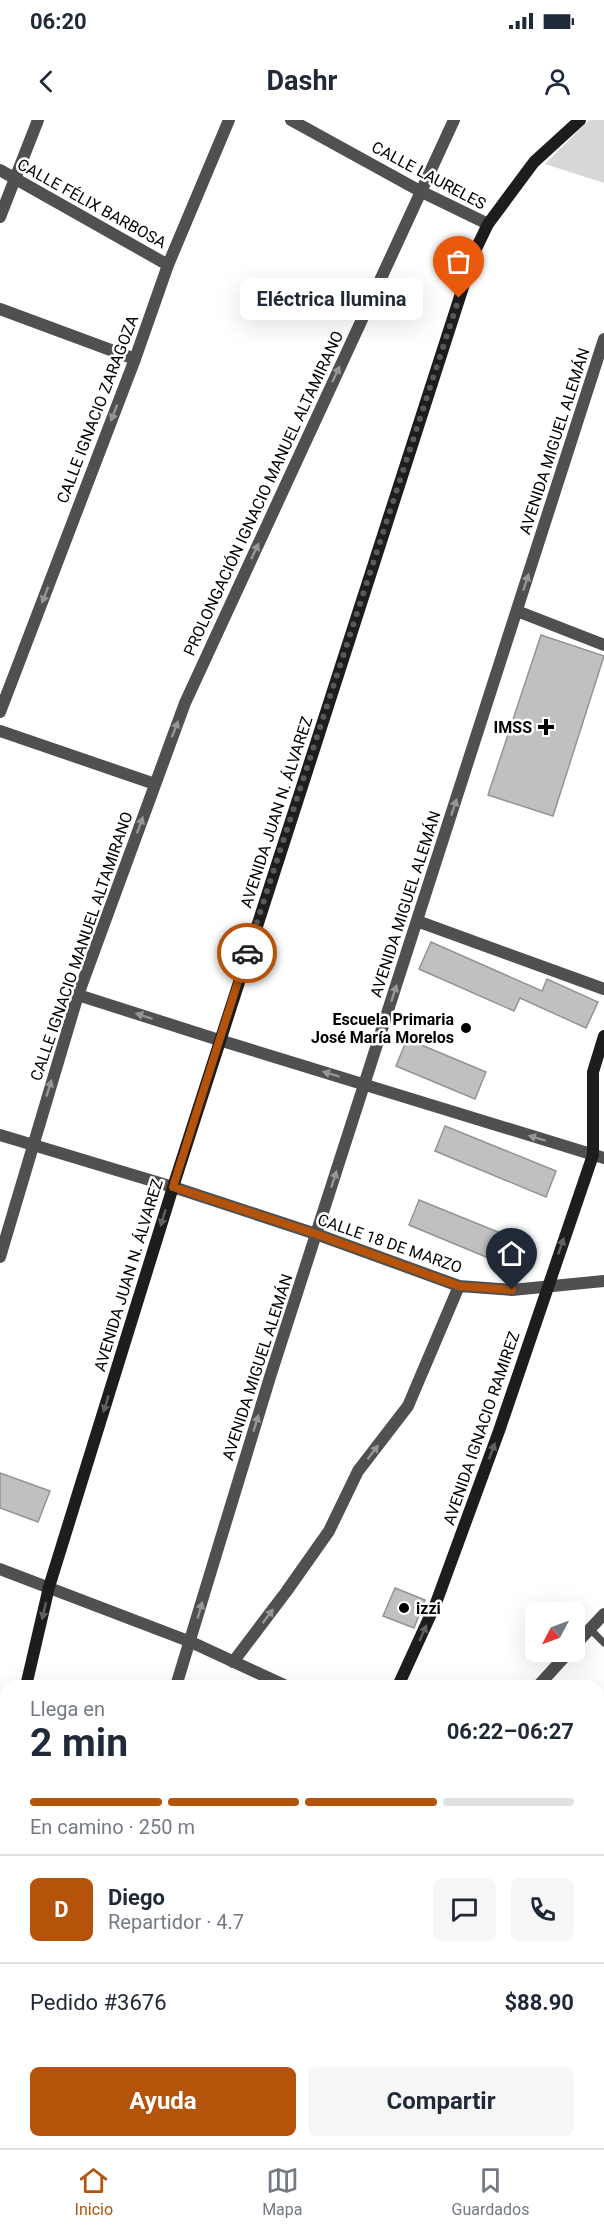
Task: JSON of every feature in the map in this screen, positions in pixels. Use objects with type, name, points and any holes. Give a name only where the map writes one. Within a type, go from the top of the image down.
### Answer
[{"type":"main road","name":"AVENIDA JUAN N. ÁLVAREZ","points":[[27,1680],[49,1587],[219,1040],[474,254],[488,224],[534,162],[580,120]]},
{"type":"main road","name":"AVENIDA IGNACIO RAMIREZ","points":[[401,1680],[436,1603],[499,1431],[547,1286],[599,1156],[592,1072],[604,1035]]},
{"type":"street","points":[[0,217],[38,120]]},
{"type":"street","name":"CALLE IGNACIO ZARAGOZA","points":[[0,712],[135,359],[168,265],[230,120]]},
{"type":"street","name":"CALLE LAURELES","points":[[291,120],[488,224]]},
{"type":"street","name":"PROLONGACIÓN IGNACIO MANUEL ALTAMIRANO","points":[[155,784],[185,703],[454,120]]},
{"type":"street","name":"CALLE FÉLIX BARBOSA","points":[[0,170],[168,265]]},
{"type":"street","points":[[0,309],[135,359]]},
{"type":"street","name":"AVENIDA MIGUEL ALEMÁN","points":[[178,1680],[316,1234],[604,339]]},
{"type":"street","points":[[517,611],[604,645]]},
{"type":"street","points":[[0,731],[155,784]]},
{"type":"street","name":"CALLE IGNACIO MANUEL ALTAMIRANO","points":[[0,1257],[78,995],[155,784]]},
{"type":"street","points":[[417,921],[604,989]]},
{"type":"street","points":[[78,995],[599,1156]]},
{"type":"street","name":"CALLE 18 DE MARZO","points":[[0,1135],[173,1187],[316,1234],[459,1286],[512,1290],[604,1281]]},
{"type":"street","points":[[233,1662],[329,1530],[358,1471],[408,1406],[459,1286]]},
{"type":"street","points":[[0,1569],[190,1642],[273,1680]]},
{"type":"street","points":[[585,1634],[604,1614]]},
{"type":"street","points":[[543,1680],[560,1662]]},
{"type":"lane","points":[[590,1629],[604,1643]]},
{"type":"shaded area","points":[[589,120],[604,120],[604,183],[545,164]]},
{"type":"building","name":"IMSS","points":[[541,635],[604,656],[553,816],[488,795]]},
{"type":"building","points":[[431,942],[542,991],[547,979],[598,1002],[586,1028],[520,998],[514,1011],[419,969]]},
{"type":"building","points":[[407,1039],[486,1072],[475,1099],[396,1066]]},
{"type":"building","points":[[445,1126],[556,1171],[546,1197],[435,1151]]},
{"type":"building","points":[[419,1200],[530,1245],[520,1271],[409,1225]]},
{"type":"building","points":[[0,1473],[50,1491],[38,1522],[0,1508]]},
{"type":"building","name":"izzi","points":[[395,1588],[425,1600],[414,1628],[383,1616]]},
{"type":"way so far","points":[[247,953],[459,298]]},
{"type":"place","name":"Eléctrica Ilumina","points":[[459,298]]},
{"type":"place","name":"IMSS","points":[[546,727]]},
{"type":"place","name":"Escuela Primaria José María Morelos","points":[[466,1028]]},
{"type":"place","name":"izzi","points":[[404,1608]]},
{"type":"route","points":[[247,953],[173,1187],[316,1234],[459,1286],[512,1290]]}]
